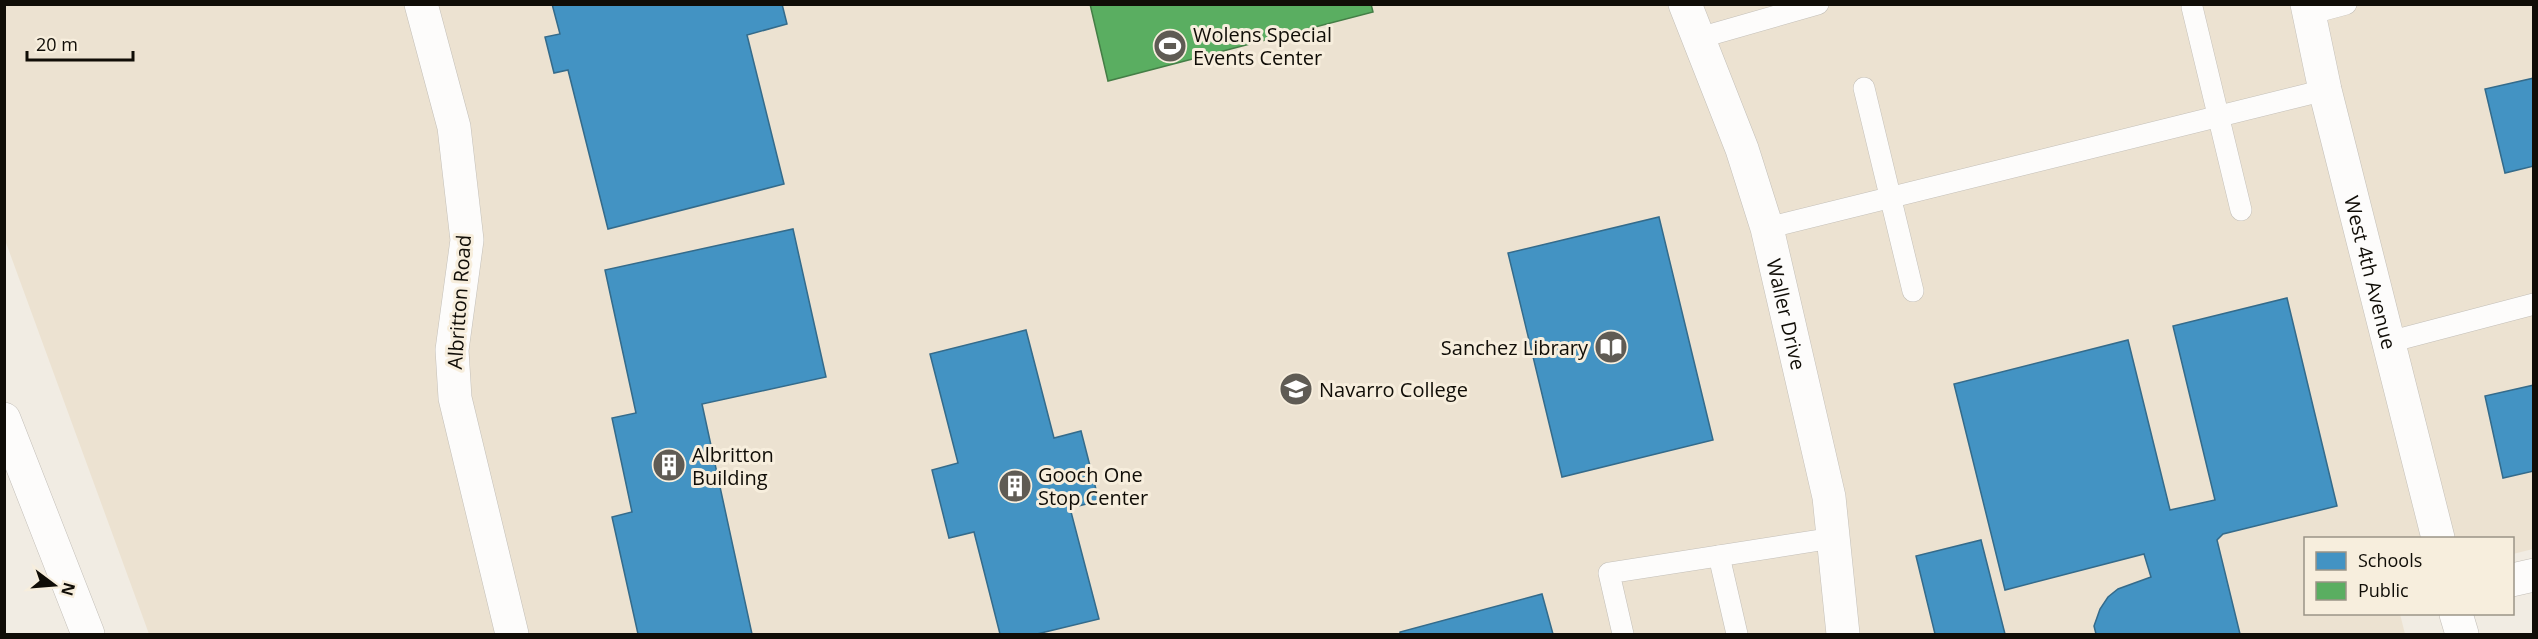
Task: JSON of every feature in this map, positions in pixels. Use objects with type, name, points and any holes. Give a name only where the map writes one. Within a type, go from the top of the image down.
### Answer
[{"type":"street","name":"Albritton Road","points":[[421,4],[454,127],[467,240],[452,350],[455,398],[512,634]]},
{"type":"street","name":"Waller Drive","points":[[1685,4],[1742,149],[1767,228],[1829,497],[1843,634]]},
{"type":"street","name":"West 4th Avenue","points":[[2308,9],[2325,90],[2438,537]]},
{"type":"street","points":[[4,419],[15,473],[88,634]]},
{"type":"street","points":[[2514,580],[2534,575]]},
{"type":"street","points":[[2457,615],[2462,634]]},
{"type":"lane","points":[[1700,38],[1818,4]]},
{"type":"lane","points":[[2308,9],[2346,4]]},
{"type":"lane","points":[[2192,7],[2241,210]]},
{"type":"lane","points":[[1864,88],[1913,291]]},
{"type":"lane","points":[[1767,228],[2325,90]]},
{"type":"lane","points":[[2389,342],[2534,304]]},
{"type":"lane","points":[[1623,634],[1609,573],[1833,538]]},
{"type":"lane","points":[[1719,556],[1737,634]]},
{"type":"shaded area","name":"Navarro College","points":[[5,5],[2533,5],[2533,549],[2514,554],[2514,537],[2304,537],[2304,615],[2400,615],[2405,634],[149,634],[5,240]]},
{"type":"building: Schools","points":[[552,4],[782,4],[787,24],[747,35],[784,184],[608,229],[568,70],[554,73],[545,37],[560,34]]},
{"type":"building: Schools","points":[[2534,78],[2534,166],[2505,173],[2485,89]]},
{"type":"building: Schools","name":"Sanchez Library","points":[[1659,217],[1713,440],[1562,477],[1508,253]]},
{"type":"building: Schools","name":"Albritton Building","points":[[793,229],[826,377],[702,404],[752,634],[638,634],[612,517],[632,512],[612,418],[636,413],[605,270]]},
{"type":"building: Schools","points":[[2287,298],[2337,506],[2223,534],[2217,540],[2240,634],[2096,634],[2094,626],[2100,609],[2108,597],[2118,589],[2151,577],[2144,554],[2005,590],[1954,384],[2128,340],[2170,510],[2215,500],[2173,326]]},
{"type":"building: Schools","name":"Gooch One Stop Center","points":[[1026,330],[1054,438],[1081,431],[1099,501],[1070,508],[1099,619],[1037,634],[1000,634],[974,532],[949,538],[932,470],[958,463],[930,354]]},
{"type":"building: Schools","points":[[2534,385],[2534,471],[2503,478],[2485,396]]},
{"type":"building: Schools","points":[[1981,540],[2005,634],[1935,634],[1916,556]]},
{"type":"building: Schools","points":[[1542,594],[1553,634],[1400,634],[1400,632]]},
{"type":"building: Public","name":"Wolens Special Events Center","points":[[1090,4],[1371,4],[1373,12],[1108,81]]},
{"type":"place","name":"Wolens Special Events Center","points":[[1170,46]]},
{"type":"place","name":"Sanchez Library","points":[[1611,347]]},
{"type":"place","name":"Navarro College","points":[[1296,389]]},
{"type":"place","name":"Albritton Building","points":[[669,465]]},
{"type":"place","name":"Gooch One Stop Center","points":[[1015,486]]}]
